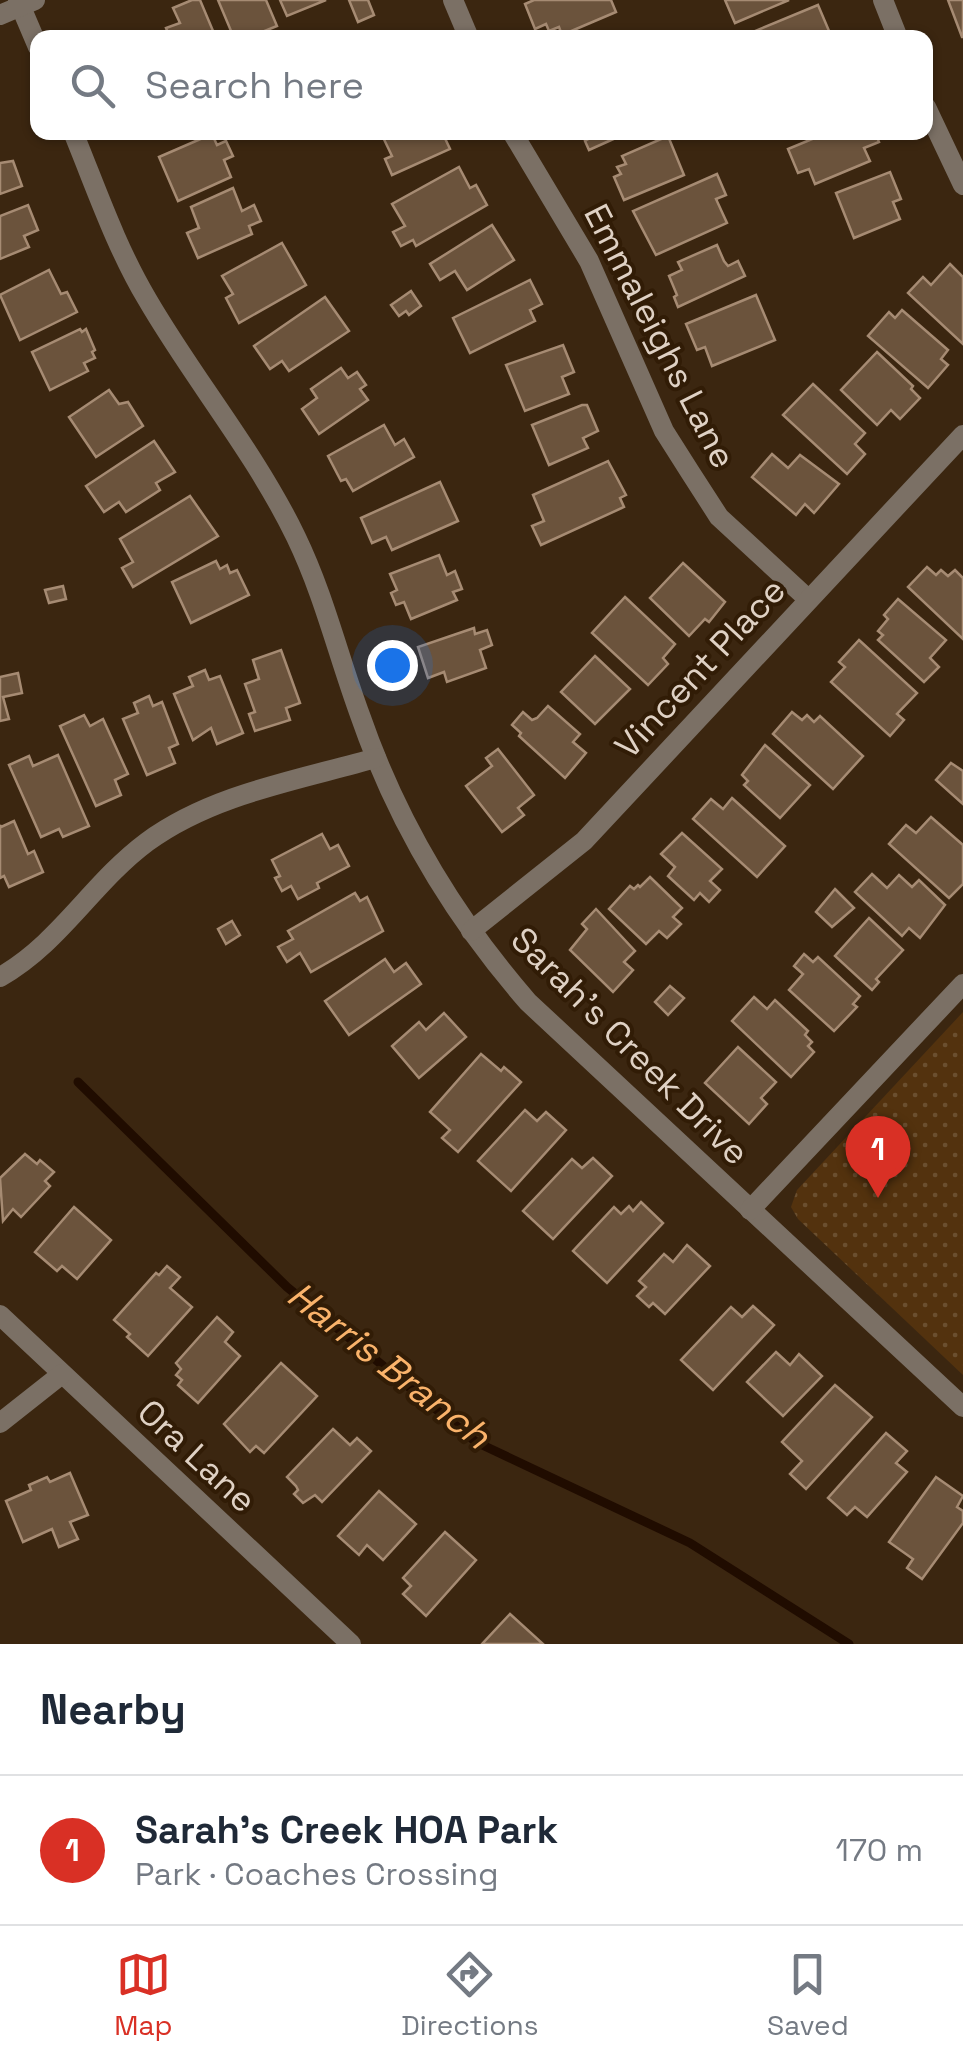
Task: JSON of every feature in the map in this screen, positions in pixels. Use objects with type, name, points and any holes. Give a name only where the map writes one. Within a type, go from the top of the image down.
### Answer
[{"type":"street","points":[[452,0],[465,30]]},
{"type":"street","points":[[883,0],[895,30]]},
{"type":"street","points":[[0,15],[24,2],[33,30]]},
{"type":"street","points":[[933,122],[963,185]]},
{"type":"street","name":"Sarah's Creek Drive","points":[[77,140],[146,298],[256,464],[294,533],[320,590],[376,758],[427,864],[471,931],[528,1002],[963,1407]]},
{"type":"street","name":"Emmaleighs Lane","points":[[517,140],[589,262],[664,431],[719,517],[808,600]]},
{"type":"street","name":"Vincent Place","points":[[471,931],[584,841],[963,435]]},
{"type":"street","points":[[0,977],[28,961],[143,845],[186,815],[376,758]]},
{"type":"street","points":[[750,1210],[963,984]]},
{"type":"street","name":"Ora Lane","points":[[0,1315],[350,1644]]},
{"type":"street","points":[[0,1423],[62,1374]]},
{"type":"shaded area","points":[[963,1012],[963,1375],[798,1219],[791,1207],[797,1190]]},
{"type":"building","points":[[200,0],[213,30],[167,30],[180,23],[173,8]]},
{"type":"building","points":[[218,0],[266,0],[277,26],[267,30],[231,30]]},
{"type":"building","points":[[280,0],[326,0],[287,16]]},
{"type":"building","points":[[349,0],[368,0],[374,15],[358,22]]},
{"type":"building","points":[[534,0],[611,0],[616,12],[574,30],[559,27],[549,30],[546,24],[535,29],[525,4]]},
{"type":"building","points":[[725,0],[789,0],[735,23]]},
{"type":"building","points":[[948,0],[963,0],[963,37],[962,37]]},
{"type":"building","points":[[818,5],[829,30],[758,30]]},
{"type":"building","points":[[198,140],[215,140],[217,145],[226,141],[233,156],[224,160],[231,177],[178,201],[159,157]]},
{"type":"building","points":[[384,140],[446,140],[450,149],[392,175],[385,159],[392,156]]},
{"type":"building","points":[[587,140],[611,140],[589,150]]},
{"type":"building","points":[[659,140],[670,140],[684,175],[624,200],[614,177],[621,174],[617,167],[626,164],[622,156]]},
{"type":"building","points":[[810,140],[879,142],[864,148],[870,161],[815,184],[809,169],[798,173],[788,149]]},
{"type":"building","points":[[13,161],[22,186],[0,194],[0,163]]},
{"type":"building","points":[[459,167],[470,188],[476,185],[487,205],[416,246],[413,240],[401,246],[393,232],[405,226],[392,204]]},
{"type":"building","points":[[890,172],[901,199],[893,202],[900,219],[854,238],[836,193]]},
{"type":"building","points":[[717,174],[726,195],[716,199],[727,223],[656,255],[633,211]]},
{"type":"building","points":[[233,188],[242,211],[254,205],[261,221],[249,226],[252,234],[198,258],[187,233],[199,228],[191,207]]},
{"type":"building","points":[[28,205],[38,230],[24,236],[29,247],[0,259],[0,216]]},
{"type":"building","points":[[492,225],[514,260],[467,290],[455,271],[440,280],[430,264]]},
{"type":"building","points":[[282,243],[306,285],[239,323],[226,298],[233,294],[222,276]]},
{"type":"building","points":[[717,245],[728,266],[738,261],[745,276],[678,307],[669,276],[682,270],[678,262]]},
{"type":"building","points":[[950,264],[963,277],[963,344],[908,293],[923,277],[931,285]]},
{"type":"building","points":[[49,270],[61,294],[67,292],[77,312],[20,340],[0,295]]},
{"type":"building","points":[[530,280],[542,304],[530,310],[535,321],[470,353],[453,318]]},
{"type":"building","points":[[411,291],[421,306],[409,315],[406,311],[399,316],[391,305]]},
{"type":"building","points":[[756,295],[775,340],[712,366],[705,347],[697,350],[686,324]]},
{"type":"building","points":[[325,297],[349,331],[289,371],[282,361],[270,369],[254,346]]},
{"type":"building","points":[[902,310],[948,350],[941,359],[948,365],[928,388],[868,336],[889,312],[895,318]]},
{"type":"building","points":[[86,329],[95,358],[84,363],[88,371],[50,390],[32,352]]},
{"type":"building","points":[[563,345],[574,372],[562,377],[569,394],[525,411],[506,365]]},
{"type":"building","points":[[877,352],[913,386],[911,389],[920,398],[900,419],[891,410],[877,425],[841,390]]},
{"type":"building","points":[[341,368],[348,378],[357,372],[366,385],[360,389],[368,400],[319,434],[302,409],[317,398],[311,389]]},
{"type":"building","points":[[813,384],[865,433],[855,444],[865,454],[847,474],[783,415]]},
{"type":"building","points":[[109,390],[119,404],[128,402],[143,426],[96,457],[69,417]]},
{"type":"building","points":[[587,405],[598,431],[583,438],[588,448],[549,465],[532,425]]},
{"type":"building","points":[[384,425],[395,445],[404,439],[414,457],[353,491],[346,479],[341,481],[328,456]]},
{"type":"building","points":[[154,441],[175,472],[156,483],[160,490],[126,512],[119,502],[104,512],[86,486]]},
{"type":"building","points":[[772,454],[788,468],[800,455],[839,484],[814,513],[805,504],[796,515],[752,477]]},
{"type":"building","points":[[608,461],[626,495],[620,498],[624,507],[541,545],[532,526],[544,521],[533,495]]},
{"type":"building","points":[[440,482],[458,521],[392,550],[386,537],[372,543],[361,518]]},
{"type":"building","points":[[190,496],[218,536],[133,587],[122,568],[133,562],[120,539]]},
{"type":"building","points":[[439,555],[447,575],[455,571],[462,589],[453,592],[457,600],[411,619],[404,602],[396,605],[391,593],[397,590],[390,574]]},
{"type":"building","points":[[216,561],[220,569],[227,565],[230,573],[237,570],[249,595],[191,623],[172,582]]},
{"type":"building","points":[[683,563],[725,602],[709,622],[705,619],[689,636],[650,598]]},
{"type":"building","points":[[927,567],[936,575],[941,570],[948,576],[955,570],[963,578],[963,639],[908,587]]},
{"type":"building","points":[[63,586],[66,599],[49,603],[45,590]]},
{"type":"building","points":[[625,597],[675,644],[663,658],[668,664],[648,685],[592,633]]},
{"type":"building","points":[[898,599],[946,640],[930,658],[939,667],[924,682],[878,640],[883,635],[878,631],[888,619],[884,615]]},
{"type":"building","points":[[474,628],[475,634],[487,630],[492,645],[480,650],[486,668],[447,682],[444,672],[428,678],[418,647]]},
{"type":"building","points":[[859,640],[917,693],[897,714],[904,720],[890,736],[831,682],[845,667],[839,662]]},
{"type":"building","points":[[281,650],[300,703],[286,708],[290,720],[255,731],[249,714],[255,712],[245,684],[259,679],[253,660]]},
{"type":"building","points":[[595,656],[630,689],[595,724],[561,692]]},
{"type":"building","points":[[205,670],[209,680],[220,676],[243,733],[217,744],[211,728],[193,740],[174,694],[193,686],[189,677]]},
{"type":"building","points":[[18,673],[22,693],[3,697],[9,719],[0,721],[0,677]]},
{"type":"building","points":[[149,696],[153,706],[162,702],[178,744],[169,748],[175,763],[147,775],[123,719],[138,713],[134,703]]},
{"type":"building","points":[[548,706],[580,734],[573,742],[586,753],[565,778],[512,725],[523,712],[532,720]]},
{"type":"building","points":[[792,712],[802,720],[807,715],[814,722],[820,716],[863,756],[833,789],[773,734]]},
{"type":"building","points":[[84,715],[90,726],[103,719],[128,774],[115,780],[121,795],[96,806],[60,726]]},
{"type":"building","points":[[765,745],[810,785],[780,818],[744,785],[748,781],[742,775]]},
{"type":"building","points":[[498,749],[534,795],[518,808],[524,815],[502,832],[466,786],[492,766],[486,758]]},
{"type":"building","points":[[58,755],[89,826],[63,837],[59,829],[41,837],[9,765],[29,756],[33,766]]},
{"type":"building","points":[[951,763],[963,771],[963,804],[936,780]]},
{"type":"building","points":[[732,798],[785,846],[757,877],[693,819],[711,799],[723,809]]},
{"type":"building","points":[[931,817],[963,845],[963,884],[949,898],[889,844],[906,825],[916,833]]},
{"type":"building","points":[[14,821],[28,854],[34,851],[43,872],[9,887],[4,876],[0,878],[0,825]]},
{"type":"building","points":[[682,833],[722,869],[710,881],[720,890],[709,902],[700,893],[694,900],[668,876],[675,867],[661,854]]},
{"type":"building","points":[[322,834],[330,849],[338,845],[349,866],[317,883],[319,888],[298,899],[291,886],[282,891],[272,860]]},
{"type":"building","points":[[872,874],[887,888],[899,875],[912,887],[919,880],[945,905],[920,938],[909,928],[902,936],[855,892]]},
{"type":"building","points":[[650,877],[682,908],[673,917],[681,924],[667,938],[659,931],[646,944],[609,909],[630,886],[640,887]]},
{"type":"building","points":[[835,889],[854,908],[832,927],[816,912]]},
{"type":"building","points":[[355,893],[360,901],[367,897],[383,931],[311,972],[300,953],[287,962],[278,947],[293,939],[288,931]]},
{"type":"building","points":[[596,909],[635,951],[624,962],[633,970],[613,992],[570,950],[587,929],[582,924]]},
{"type":"building","points":[[869,918],[903,950],[876,979],[879,982],[872,990],[835,956]]},
{"type":"building","points":[[232,921],[240,935],[226,944],[218,929]]},
{"type":"building","points":[[804,954],[813,962],[818,957],[860,996],[853,1004],[857,1007],[834,1031],[789,990],[803,974],[794,966]]},
{"type":"building","points":[[385,959],[394,972],[406,963],[421,984],[349,1035],[325,1001]]},
{"type":"building","points":[[670,986],[684,998],[668,1015],[655,1002]]},
{"type":"building","points":[[754,997],[767,1009],[775,1000],[808,1031],[805,1035],[812,1042],[808,1046],[814,1052],[791,1077],[732,1021]]},
{"type":"building","points":[[444,1013],[466,1037],[419,1078],[392,1046],[419,1022],[426,1030]]},
{"type":"building","points":[[738,1047],[776,1082],[761,1098],[767,1104],[749,1124],[705,1083]]},
{"type":"building","points":[[481,1054],[521,1082],[458,1152],[442,1138],[450,1130],[430,1112]]},
{"type":"building","points":[[525,1110],[537,1121],[546,1112],[566,1130],[511,1191],[478,1161]]},
{"type":"building","points":[[25,1154],[54,1172],[45,1181],[50,1186],[21,1217],[13,1209],[3,1221],[0,1178]]},
{"type":"building","points":[[593,1158],[612,1176],[553,1239],[523,1211],[572,1159],[582,1168]]},
{"type":"building","points":[[641,1202],[663,1223],[607,1283],[573,1251],[614,1207],[621,1214],[629,1206],[633,1211]]},
{"type":"building","points":[[74,1207],[111,1240],[77,1279],[62,1266],[57,1271],[35,1252]]},
{"type":"building","points":[[687,1245],[710,1266],[665,1314],[653,1303],[649,1307],[637,1296],[646,1287],[639,1281],[664,1254],[673,1262]]},
{"type":"building","points":[[167,1266],[180,1277],[170,1288],[192,1307],[148,1356],[114,1320]]},
{"type":"building","points":[[753,1306],[774,1325],[713,1390],[681,1360],[731,1307],[742,1317]]},
{"type":"building","points":[[217,1317],[233,1332],[225,1342],[240,1356],[198,1403],[178,1385],[182,1380],[176,1375],[181,1369],[176,1363]]},
{"type":"building","points":[[776,1352],[790,1365],[799,1354],[822,1376],[783,1416],[747,1382]]},
{"type":"building","points":[[281,1363],[317,1396],[264,1453],[256,1446],[250,1452],[224,1424]]},
{"type":"building","points":[[835,1385],[872,1417],[806,1489],[790,1474],[802,1461],[782,1442]]},
{"type":"building","points":[[333,1429],[350,1445],[357,1438],[371,1451],[322,1502],[315,1495],[303,1503],[287,1477]]},
{"type":"building","points":[[886,1433],[907,1451],[896,1463],[907,1472],[867,1517],[855,1507],[847,1515],[828,1498]]},
{"type":"building","points":[[70,1473],[88,1515],[70,1522],[78,1539],[59,1547],[52,1529],[23,1542],[6,1501],[31,1490],[29,1485],[47,1477],[50,1482]]},
{"type":"building","points":[[936,1477],[963,1496],[957,1507],[963,1511],[963,1523],[922,1579],[907,1568],[913,1559],[889,1542]]},
{"type":"building","points":[[379,1491],[416,1524],[383,1560],[367,1545],[359,1555],[338,1536]]},
{"type":"building","points":[[445,1532],[476,1560],[426,1616],[403,1594],[411,1586],[403,1578]]},
{"type":"building","points":[[510,1614],[543,1644],[482,1644]]},
{"type":"waterway","name":"Harris Branch","points":[[78,1082],[287,1287],[476,1442],[690,1543],[849,1644]]},
{"type":"place","name":"Sarah's Creek HOA Park","points":[[878,1198]]}]
